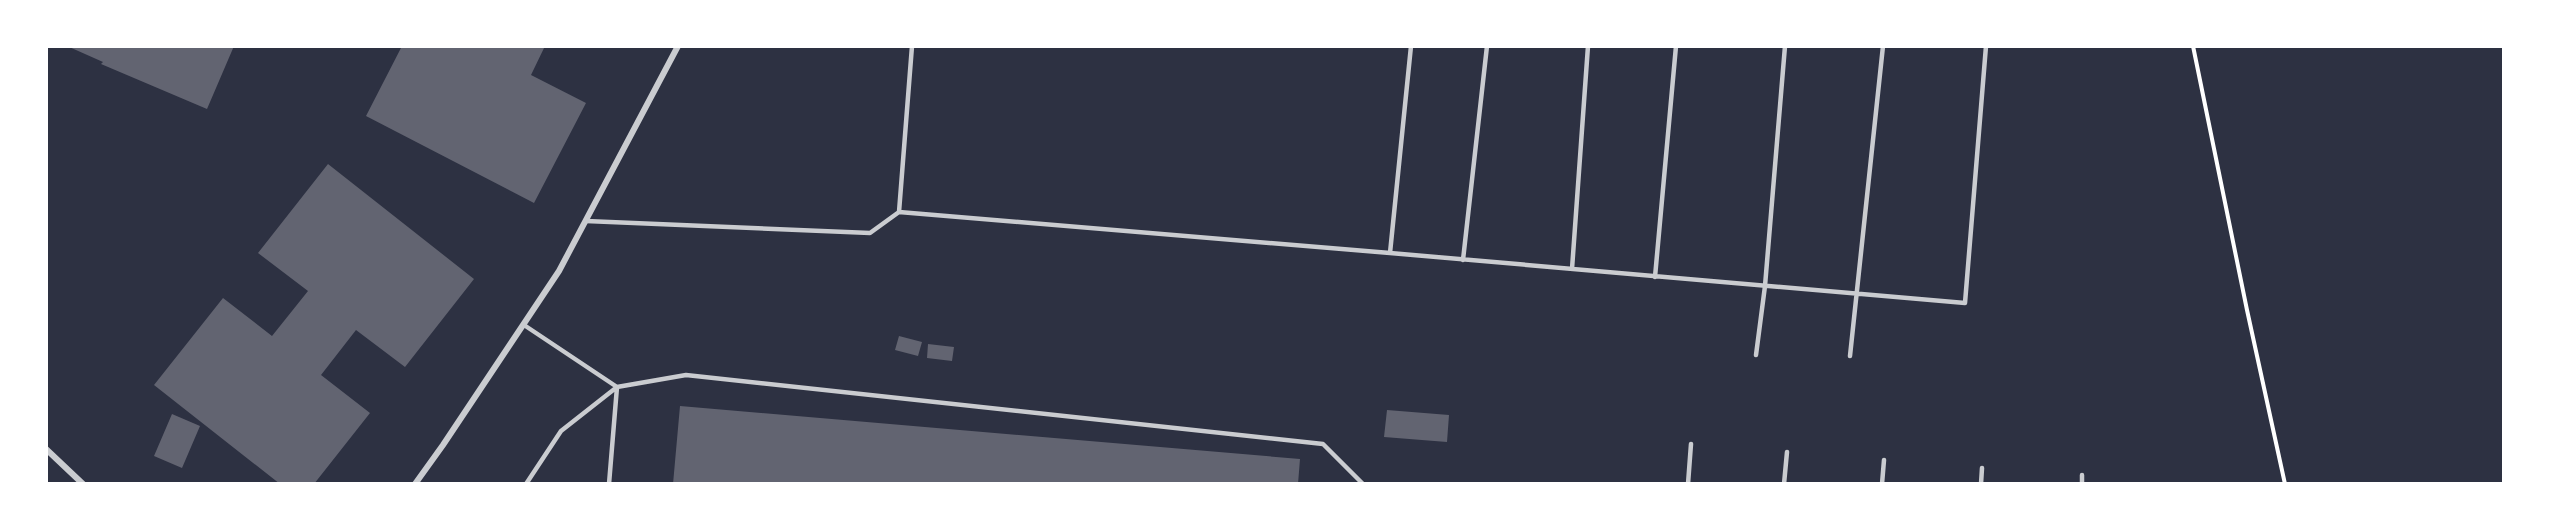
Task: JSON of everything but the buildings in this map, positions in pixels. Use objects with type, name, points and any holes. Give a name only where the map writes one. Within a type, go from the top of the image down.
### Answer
[{"type":"street","points":[[415,483],[559,271],[678,46]]},
{"type":"street","points":[[46,449],[83,483]]},
{"type":"lane","points":[[899,212],[912,46]]},
{"type":"lane","points":[[1390,254],[1411,46]]},
{"type":"lane","points":[[1463,260],[1487,46]]},
{"type":"lane","points":[[1572,269],[1588,46]]},
{"type":"lane","points":[[1655,276],[1676,46]]},
{"type":"lane","points":[[1756,355],[1766,286],[1785,46]]},
{"type":"lane","points":[[1850,356],[1883,46]]},
{"type":"lane","points":[[586,221],[870,233],[899,212],[1965,303],[1986,46]]},
{"type":"lane","points":[[524,325],[617,387]]},
{"type":"lane","points":[[526,483],[561,431],[617,387],[686,375],[1323,444],[1363,483]]},
{"type":"lane","points":[[609,483],[617,387]]},
{"type":"lane","points":[[1688,483],[1691,444]]},
{"type":"lane","points":[[1784,483],[1787,452]]},
{"type":"lane","points":[[1882,483],[1884,460]]},
{"type":"lane","points":[[1981,483],[1982,468]]},
{"type":"lane","points":[[2082,475],[2082,483]]},
{"type":"path","points":[[2193,46],[2286,483]]}]
